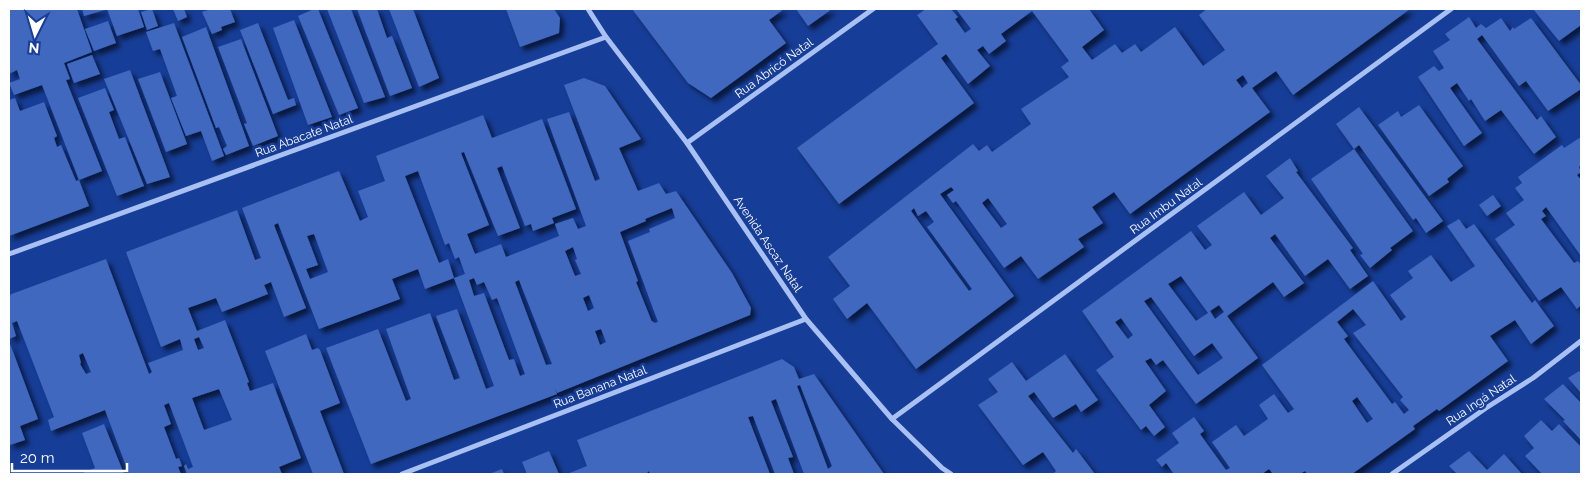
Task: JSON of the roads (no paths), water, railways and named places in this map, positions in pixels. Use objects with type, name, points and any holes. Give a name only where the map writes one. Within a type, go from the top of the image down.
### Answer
[{"type":"street","name":"Avenida Ascaz Natal","points":[[588,9],[606,38],[687,143],[806,319],[892,420],[942,468],[951,474]]},
{"type":"street","name":"Rua Abricó Natal","points":[[687,143],[873,9]]},
{"type":"street","name":"Rua Imbu Natal","points":[[892,420],[1450,9]]},
{"type":"street","name":"Rua Abacate Natal","points":[[9,254],[606,38]]},
{"type":"street","name":"Rua Banana Natal","points":[[402,474],[806,319]]},
{"type":"street","name":"Rua Ingá Natal","points":[[1392,474],[1486,408],[1533,378],[1581,341]]}]
